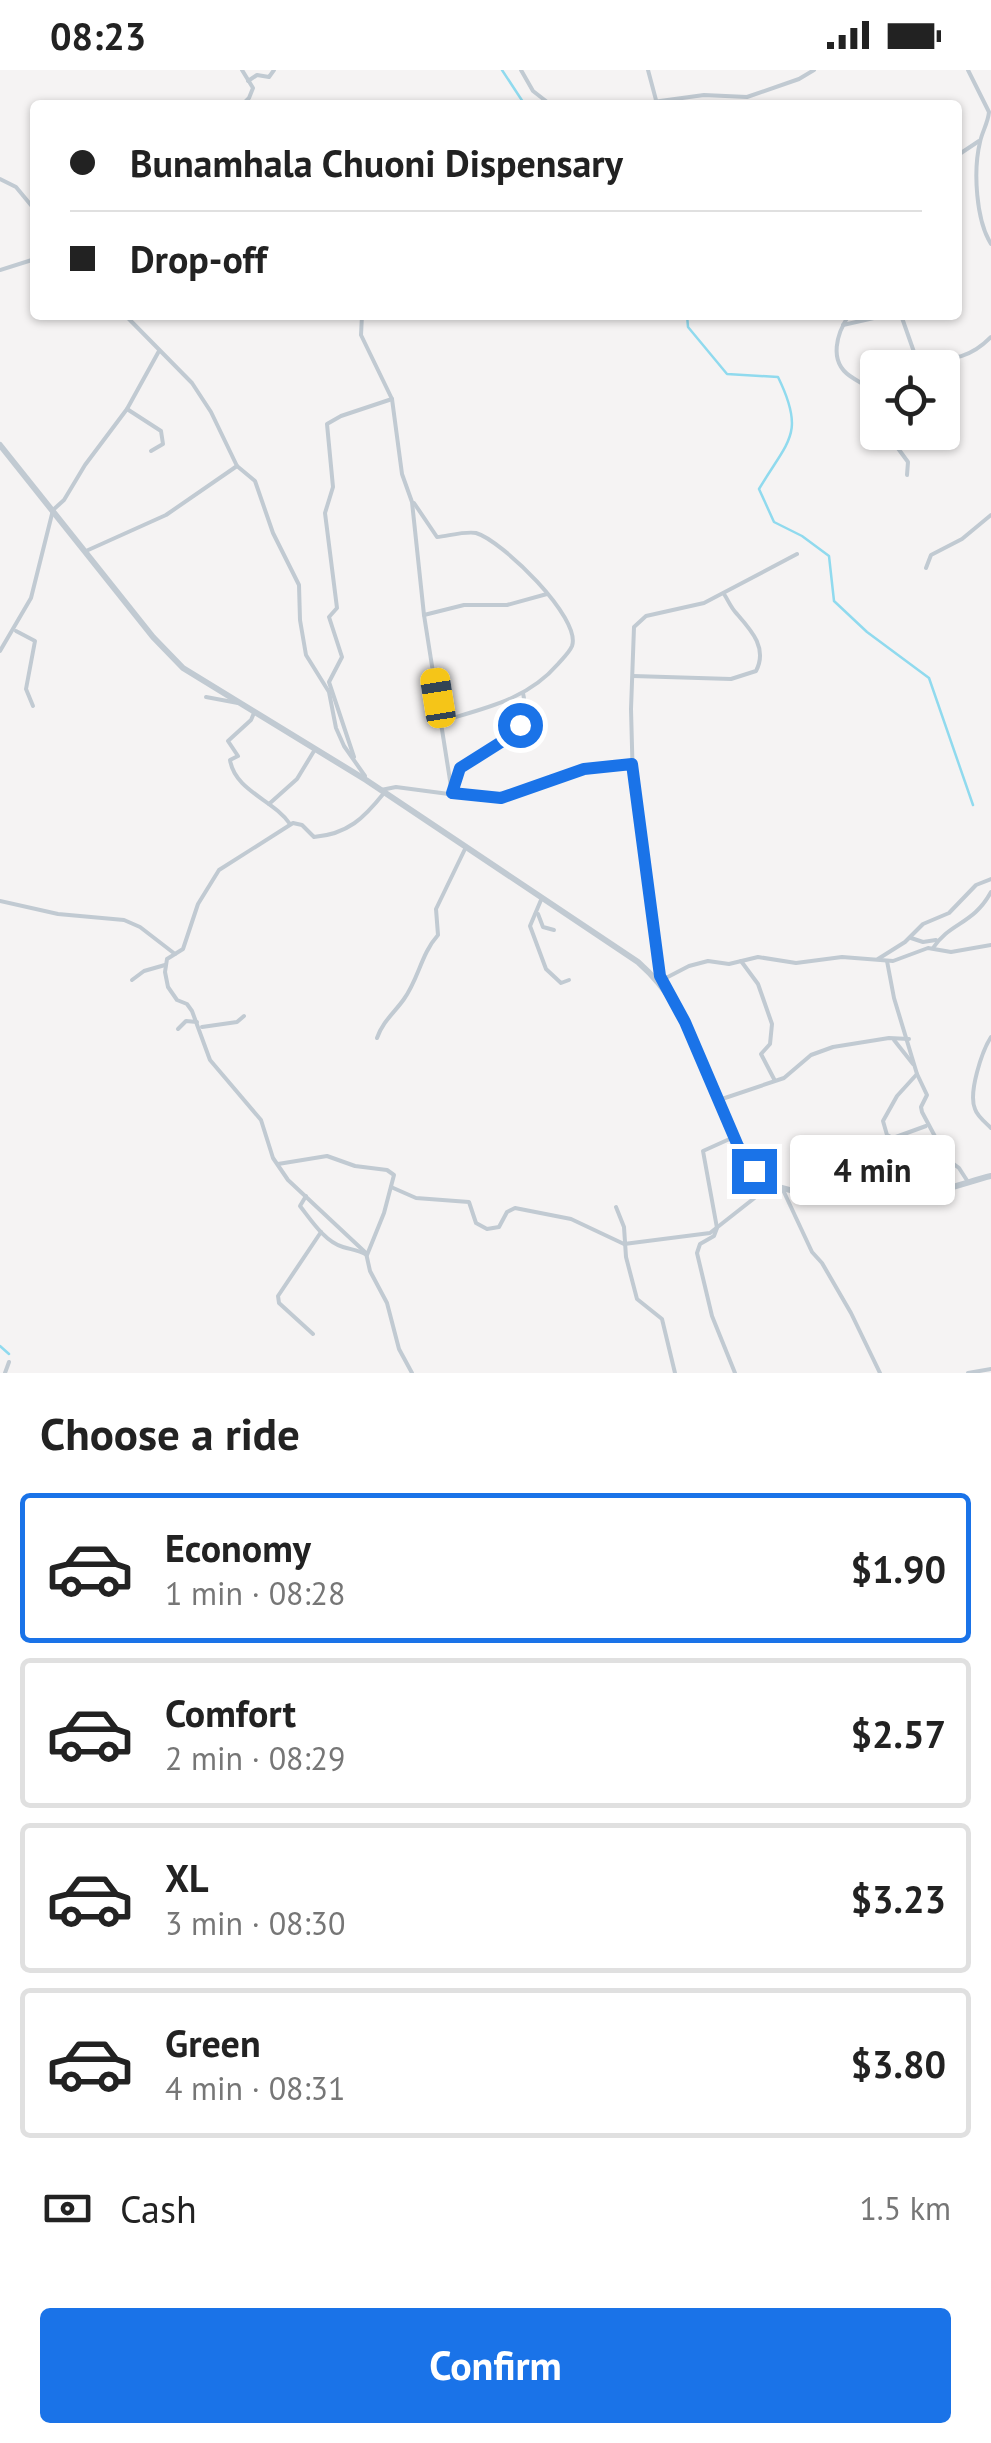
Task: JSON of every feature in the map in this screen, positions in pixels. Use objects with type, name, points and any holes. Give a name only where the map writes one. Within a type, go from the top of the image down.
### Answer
[{"type":"street","points":[[242,70],[253,88],[248,100]]},
{"type":"street","points":[[248,81],[257,76],[268,77],[274,70]]},
{"type":"street","points":[[521,70],[533,90],[545,100]]},
{"type":"street","points":[[648,70],[656,100],[747,96],[814,70]]},
{"type":"street","points":[[968,70],[989,112],[980,140],[980,224],[991,244]]},
{"type":"street","points":[[962,152],[980,140]]},
{"type":"street","points":[[0,179],[16,188],[30,204]]},
{"type":"street","points":[[0,270],[30,261]]},
{"type":"street","points":[[131,320],[192,383],[207,404],[237,466],[255,481],[273,533],[299,585],[304,650],[330,692],[336,728],[366,780]]},
{"type":"street","points":[[362,320],[361,335],[392,399],[402,474],[412,502],[424,615],[452,791]]},
{"type":"street","points":[[846,320],[838,341],[838,360],[847,374],[860,380]]},
{"type":"street","points":[[843,325],[865,320]]},
{"type":"street","points":[[903,320],[914,350]]},
{"type":"street","points":[[960,356],[976,350],[991,336]]},
{"type":"street","points":[[0,650],[31,598],[53,510],[127,409],[159,350]]},
{"type":"street","points":[[357,766],[330,682],[342,657],[329,617],[337,608],[324,513],[333,487],[327,424],[392,399]]},
{"type":"street","points":[[127,409],[161,432],[163,444],[152,450]]},
{"type":"street","points":[[0,445],[170,657],[198,680],[366,780],[662,982],[685,1022],[734,1137],[754,1171],[771,1185],[783,1190],[904,1194],[936,1191],[991,1176]]},
{"type":"street","points":[[899,450],[908,462],[907,476]]},
{"type":"street","points":[[86,550],[166,514],[237,466]]},
{"type":"street","points":[[412,502],[437,537],[478,534],[504,550],[549,594],[572,632],[573,643],[544,680],[512,700],[442,721]]},
{"type":"street","points":[[926,568],[931,554],[962,540],[991,515]]},
{"type":"street","points":[[662,982],[632,764],[634,627],[637,622],[699,605],[797,554]]},
{"type":"street","points":[[633,676],[731,679],[756,670],[760,650],[754,633],[723,593]]},
{"type":"street","points":[[424,615],[464,605],[507,605],[549,594]]},
{"type":"street","points":[[14,630],[35,641],[26,689],[33,706]]},
{"type":"street","points":[[452,791],[460,768],[506,739],[520,725],[526,712],[523,693]]},
{"type":"street","points":[[206,696],[238,703]]},
{"type":"street","points":[[254,714],[228,741],[238,755],[230,759],[230,766],[245,786],[290,824]]},
{"type":"street","points":[[269,804],[297,778],[316,749]]},
{"type":"street","points":[[132,980],[144,971],[165,965],[183,950],[198,904],[219,870],[290,824],[302,825],[314,837],[341,832],[360,821],[382,792],[396,787],[501,798],[584,769],[632,764]]},
{"type":"street","points":[[377,1038],[405,998],[438,933],[436,909],[466,849]]},
{"type":"street","points":[[874,960],[910,938],[923,924],[949,914],[976,885],[991,879]]},
{"type":"street","points":[[910,938],[923,942],[940,938],[974,916],[991,892]]},
{"type":"street","points":[[542,899],[530,924],[546,969],[561,983],[569,980]]},
{"type":"street","points":[[0,900],[58,914],[124,920],[140,926],[175,954]]},
{"type":"street","points":[[537,913],[543,927],[554,930]]},
{"type":"street","points":[[933,948],[940,938]]},
{"type":"street","points":[[662,982],[702,962],[729,964],[740,959],[775,958],[796,963],[842,957],[886,961],[933,948],[951,952],[991,945]]},
{"type":"street","points":[[740,959],[758,984],[772,1024],[770,1044],[761,1054],[774,1079]]},
{"type":"street","points":[[886,961],[914,1065],[927,1095],[921,1108],[949,1162],[960,1168],[968,1182]]},
{"type":"street","points":[[165,965],[170,991],[177,1000],[189,1005],[209,1057],[235,1093],[256,1112],[273,1158],[288,1180],[368,1256]]},
{"type":"street","points":[[178,1029],[186,1021],[199,1025],[237,1022],[244,1016]]},
{"type":"street","points":[[991,1037],[980,1064],[974,1100],[975,1110],[991,1128]]},
{"type":"street","points":[[718,1100],[786,1076],[810,1056],[834,1047],[909,1039]]},
{"type":"street","points":[[894,1040],[914,1065]]},
{"type":"street","points":[[917,1074],[888,1108],[885,1128],[893,1138],[928,1126]]},
{"type":"street","points":[[734,1137],[705,1149],[702,1154],[717,1228],[714,1236],[700,1244],[697,1253],[712,1316],[735,1373]]},
{"type":"street","points":[[278,1164],[327,1156],[391,1172],[392,1187],[368,1256],[370,1272],[412,1373]]},
{"type":"street","points":[[392,1187],[416,1198],[469,1202],[476,1223],[487,1229],[499,1227],[507,1212],[515,1208],[571,1219],[624,1244],[692,1238],[717,1228],[771,1185]]},
{"type":"street","points":[[783,1190],[812,1252],[858,1324],[880,1373]]},
{"type":"street","points":[[306,1196],[300,1206],[321,1232],[339,1246],[368,1256]]},
{"type":"street","points":[[616,1207],[624,1227],[624,1244],[637,1299],[662,1319],[675,1373]]},
{"type":"street","points":[[312,1334],[278,1298],[321,1232]]},
{"type":"street","points":[[5,1373],[9,1362]]},
{"type":"street","points":[[968,1373],[991,1368]]},
{"type":"waterway","points":[[502,70],[522,100]]},
{"type":"waterway","points":[[687,320],[688,327],[727,374],[778,377],[792,425],[785,447],[759,489],[774,522],[829,556],[834,601],[867,632],[929,678],[973,805]]},
{"type":"waterway","points":[[0,1346],[9,1354]]},
{"type":"route","points":[[520,725],[506,739],[460,768],[452,793],[494,800],[584,769],[632,764],[662,984],[685,1022],[738,1146],[754,1171]]}]
